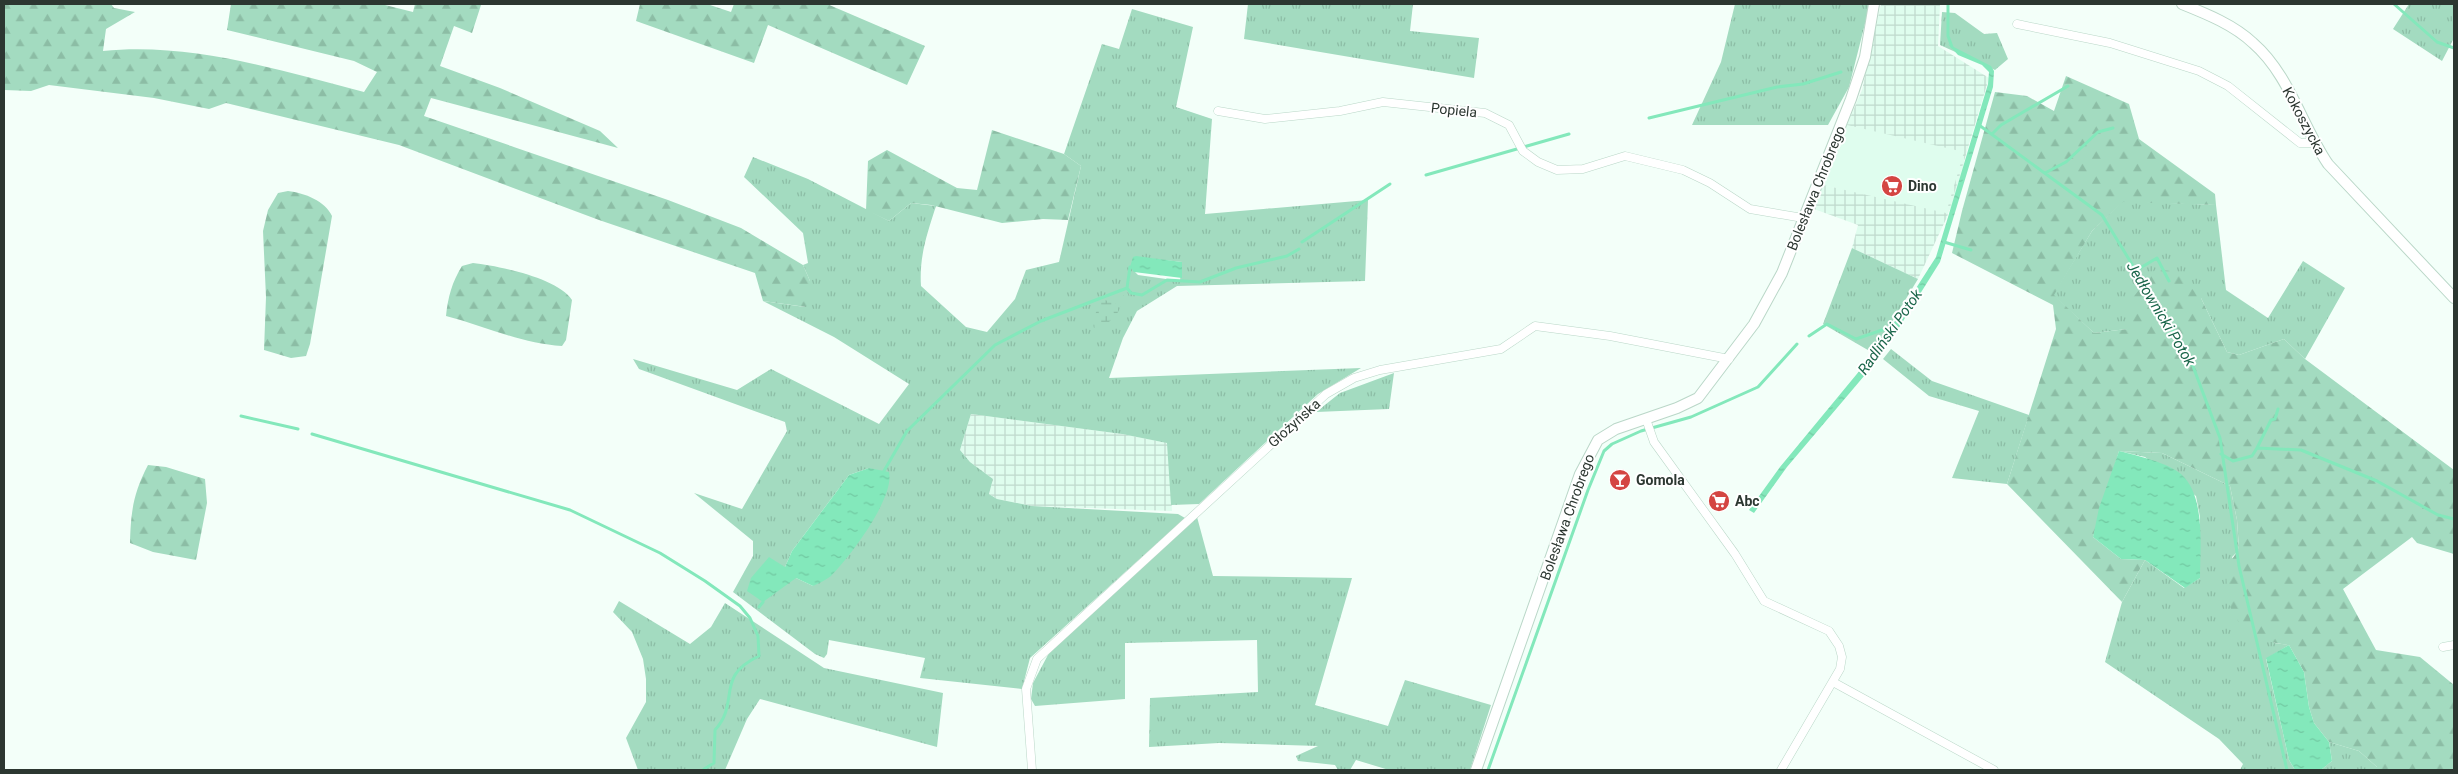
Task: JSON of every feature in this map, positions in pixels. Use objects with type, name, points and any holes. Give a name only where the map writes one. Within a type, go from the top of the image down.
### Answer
[{"type":"street","name":"Bolesława Chrobrego","points":[[1476,770],[1589,452],[1598,440],[1616,429],[1649,427],[1677,408],[1698,398],[1754,324],[1772,294],[1851,99],[1865,57],[1874,4]]},
{"type":"street","name":"Kokoszycka","points":[[2182,4],[2227,25],[2253,43],[2272,63],[2286,86],[2314,143],[2328,164],[2454,298]]},
{"type":"street","points":[[2018,24],[2110,43],[2199,71],[2228,86],[2300,143],[2314,143]]},
{"type":"street","name":"Popiela","points":[[1218,111],[1265,119],[1340,111],[1383,102],[1485,113],[1509,125],[1521,148],[1544,164],[1557,170],[1583,170],[1625,156],[1683,170],[1710,183],[1750,209],[1803,218]]},
{"type":"street","name":"Głożyńska","points":[[1032,770],[1026,689],[1037,659],[1326,394],[1354,378],[1380,370],[1501,349],[1535,326],[1610,336],[1729,359]]},
{"type":"street","points":[[1649,427],[1654,442],[1735,554],[1764,601],[1829,631],[1839,646],[1842,657],[1840,669],[1781,770]]},
{"type":"street","points":[[2443,648],[2454,645]]},
{"type":"street","points":[[1833,682],[1994,770]]},
{"type":"shaded area","points":[[1881,4],[1940,4],[1938,46],[1989,78],[1947,217],[1918,279],[1852,248],[1858,225],[1814,209],[1823,185],[1946,213],[1964,152],[1847,125],[1862,90]]},
{"type":"shaded area","points":[[1847,124],[1966,152],[1958,196],[1946,216],[1823,185]]},
{"type":"shaded area","points":[[971,414],[1122,434],[1168,443],[1172,511],[1032,506],[997,499],[989,494],[993,479],[970,462],[960,450]]},
{"type":"green space","points":[[4,4],[111,4],[114,8],[135,12],[106,29],[103,51],[136,49],[202,54],[267,67],[364,92],[377,72],[354,61],[227,30],[231,4],[381,4],[413,12],[415,4],[481,5],[472,33],[454,26],[440,66],[500,88],[600,131],[618,148],[431,98],[424,116],[668,200],[741,228],[803,265],[810,281],[813,298],[806,307],[763,301],[755,273],[599,220],[399,145],[226,103],[209,109],[154,98],[49,85],[31,91],[4,90]]},
{"type":"green space","points":[[640,4],[707,4],[731,12],[734,4],[827,4],[925,46],[907,85],[768,25],[754,63],[636,21]]},
{"type":"green space","points":[[1248,4],[1413,4],[1410,31],[1479,38],[1474,78],[1244,39]]},
{"type":"green space","points":[[1735,4],[1870,4],[1849,87],[1828,125],[1692,125],[1721,62]]},
{"type":"green space","points":[[2409,4],[2454,4],[2454,38],[2442,61],[2393,29]]},
{"type":"green space","points":[[1132,9],[1193,27],[1176,107],[1212,119],[1205,214],[1368,200],[1365,281],[1177,286],[1137,311],[1123,338],[1109,378],[1361,368],[1318,394],[1199,504],[1171,505],[1167,443],[1122,434],[971,414],[960,450],[970,462],[993,479],[989,494],[997,499],[1032,506],[1178,514],[1185,518],[1030,658],[1022,689],[920,678],[925,658],[829,640],[827,654],[824,658],[815,654],[733,592],[753,556],[753,541],[694,493],[742,509],[787,431],[785,422],[639,369],[633,359],[737,390],[771,369],[879,424],[909,384],[834,337],[763,301],[805,307],[810,281],[803,265],[808,263],[803,233],[744,177],[753,157],[808,179],[889,221],[911,203],[936,206],[922,255],[921,286],[966,327],[987,332],[1015,299],[1026,270],[1059,262],[1081,166],[1064,154],[1102,44],[1119,49]],"holes":[[[1136,257],[1182,262],[1180,281],[1138,275],[1134,271]],[[869,468],[813,586],[796,578],[785,567],[792,551],[849,475]]]},
{"type":"green space","points":[[1942,12],[1955,13],[1984,34],[1997,33],[2008,59],[1995,70],[1940,45]]},
{"type":"green space","points":[[2066,76],[2129,104],[2139,139],[2215,194],[2216,205],[2123,202],[2092,231],[2054,295],[2094,333],[2127,329],[2131,300],[2155,270],[2175,271],[2201,298],[2227,352],[2239,355],[2284,339],[2305,359],[2454,470],[2454,554],[2417,543],[2412,537],[2343,589],[2376,650],[2420,657],[2454,685],[2454,770],[2377,770],[2377,767],[2359,751],[2329,742],[2314,723],[2309,707],[2304,672],[2289,645],[2263,640],[2249,632],[2237,620],[2230,607],[2226,568],[2239,549],[2237,520],[2230,486],[2162,453],[2119,451],[2093,537],[2121,559],[2145,560],[2122,602],[2007,484],[2056,329],[2053,305],[1952,253],[1995,92],[2027,96],[2054,111]]},
{"type":"green space","points":[[992,130],[1064,154],[1081,166],[1068,220],[1043,219],[1002,223],[931,205],[911,203],[889,221],[866,210],[868,161],[887,150],[957,188],[977,190]]},
{"type":"green space","points":[[288,191],[314,199],[325,206],[332,216],[310,344],[306,356],[291,358],[264,350],[266,297],[263,231],[268,210],[278,193]]},
{"type":"green space","points":[[2123,201],[2216,205],[2226,290],[2268,318],[2303,261],[2345,288],[2305,359],[2284,339],[2239,355],[2227,352],[2201,298],[2127,329],[2094,333],[2053,295],[2092,231]]},
{"type":"green space","points":[[1852,248],[1918,279],[1873,353],[1823,324]]},
{"type":"green space","points":[[473,263],[527,274],[554,285],[565,292],[572,300],[566,340],[562,346],[532,342],[446,316],[451,290],[462,266]]},
{"type":"green space","points":[[1127,292],[1130,299],[1129,302],[1122,302],[1119,311],[1112,319],[1099,327],[1094,328],[1093,324],[1078,329],[1082,323],[1092,319],[1099,303],[1105,300],[1115,304]]},
{"type":"green space","points":[[1891,349],[1932,381],[2029,415],[2007,484],[1952,478],[1979,411],[1929,396],[1883,359]]},
{"type":"green space","points":[[1394,373],[1389,409],[1316,412],[1340,393]]},
{"type":"green space","points":[[2119,451],[2162,453],[2230,486],[2237,520],[2239,550],[2232,557],[2274,643],[2289,645],[2266,659],[2289,760],[2295,770],[2240,770],[2243,764],[2219,739],[2105,662],[2122,602],[2145,560],[2184,588],[2200,578],[2200,517],[2196,496],[2145,457]]},
{"type":"green space","points":[[148,465],[166,467],[205,479],[207,503],[196,560],[153,552],[130,543],[134,503],[139,485]]},
{"type":"green space","points":[[1197,517],[1213,576],[1352,578],[1315,705],[1388,726],[1405,680],[1491,705],[1470,770],[1389,770],[1356,760],[1350,770],[1338,770],[1335,765],[1298,761],[1296,756],[1318,746],[1219,743],[1149,747],[1150,698],[1258,692],[1257,640],[1125,643],[1125,699],[1035,706],[1031,699],[1033,683],[1049,653]]},
{"type":"green space","points":[[619,601],[690,644],[711,627],[725,603],[824,668],[943,693],[937,747],[760,699],[747,719],[725,770],[638,770],[626,738],[646,702],[646,679],[643,659],[632,632],[613,612]]},
{"type":"green space","points":[[2329,742],[2359,751],[2377,767],[2377,770],[2321,770],[2332,761]]},
{"type":"water","points":[[1948,44],[1991,66],[1994,71],[1993,87],[1940,262],[1885,350],[1879,346],[1936,257],[1988,84],[1989,72],[1982,65],[1958,55]]},
{"type":"water","points":[[1133,257],[1182,262],[1182,278],[1134,272],[1130,267]]},
{"type":"water","points":[[1875,352],[1881,356],[1787,467],[1754,513],[1749,510],[1780,467]]},
{"type":"water","points":[[2119,451],[2152,460],[2175,470],[2189,484],[2195,495],[2201,538],[2200,578],[2185,588],[2145,560],[2121,559],[2093,537],[2099,508]]},
{"type":"water","points":[[869,468],[889,472],[889,483],[885,497],[859,542],[831,576],[813,586],[796,578],[763,602],[747,591],[751,578],[769,557],[785,567],[792,551],[849,475]]},
{"type":"water","points":[[2289,645],[2304,672],[2309,707],[2314,723],[2329,742],[2332,761],[2321,770],[2295,770],[2289,760],[2266,658]]},
{"type":"waterway","name":"Jedłownicki Potok","points":[[1948,4],[1948,36],[1952,47]]},
{"type":"waterway","points":[[2394,4],[2437,42],[2454,48]]},
{"type":"waterway","points":[[1649,118],[1777,87],[1803,84],[1841,72]]},
{"type":"waterway","points":[[1992,134],[2001,125],[2068,86]]},
{"type":"waterway","name":"Jedłownicki Potok","points":[[1979,125],[2102,215],[2191,361],[2220,438],[2239,566],[2287,770]]},
{"type":"waterway","points":[[2045,173],[2066,162],[2098,132],[2113,128]]},
{"type":"waterway","points":[[1426,175],[1569,134]]},
{"type":"waterway","points":[[1302,242],[1390,184]]},
{"type":"waterway","points":[[1944,242],[1971,250]]},
{"type":"waterway","points":[[884,471],[907,431],[995,345],[1041,321],[1127,288],[1131,293],[1142,295],[1167,280],[1200,282],[1236,268],[1287,256],[1299,249]]},
{"type":"waterway","points":[[2135,271],[2157,258],[2169,281]]},
{"type":"waterway","points":[[1127,288],[1130,267]]},
{"type":"waterway","points":[[1809,336],[1827,324],[1856,339],[1885,329],[1894,329]]},
{"type":"waterway","points":[[1488,770],[1588,490],[1604,451],[1612,444],[1641,431],[1691,417],[1758,387],[1797,344]]},
{"type":"waterway","name":"Radliński Potok","points":[[1876,356],[1884,345]]},
{"type":"waterway","points":[[2257,448],[2271,420],[2275,419],[2278,409]]},
{"type":"waterway","points":[[241,416],[298,429]]},
{"type":"waterway","points":[[312,434],[570,510],[660,553],[705,581],[740,606],[750,618],[758,636],[759,656],[745,664],[732,681],[727,709],[715,730],[714,763],[704,769]]},
{"type":"waterway","points":[[2221,454],[2233,461],[2252,456],[2257,448],[2301,450],[2377,481],[2438,515],[2454,519]]},
{"type":"waterway","points":[[759,607],[763,602]]},
{"type":"place","name":"Dino","points":[[1892,186]]},
{"type":"place","name":"Gomola","points":[[1620,480]]},
{"type":"place","name":"Abc","points":[[1719,501]]}]
